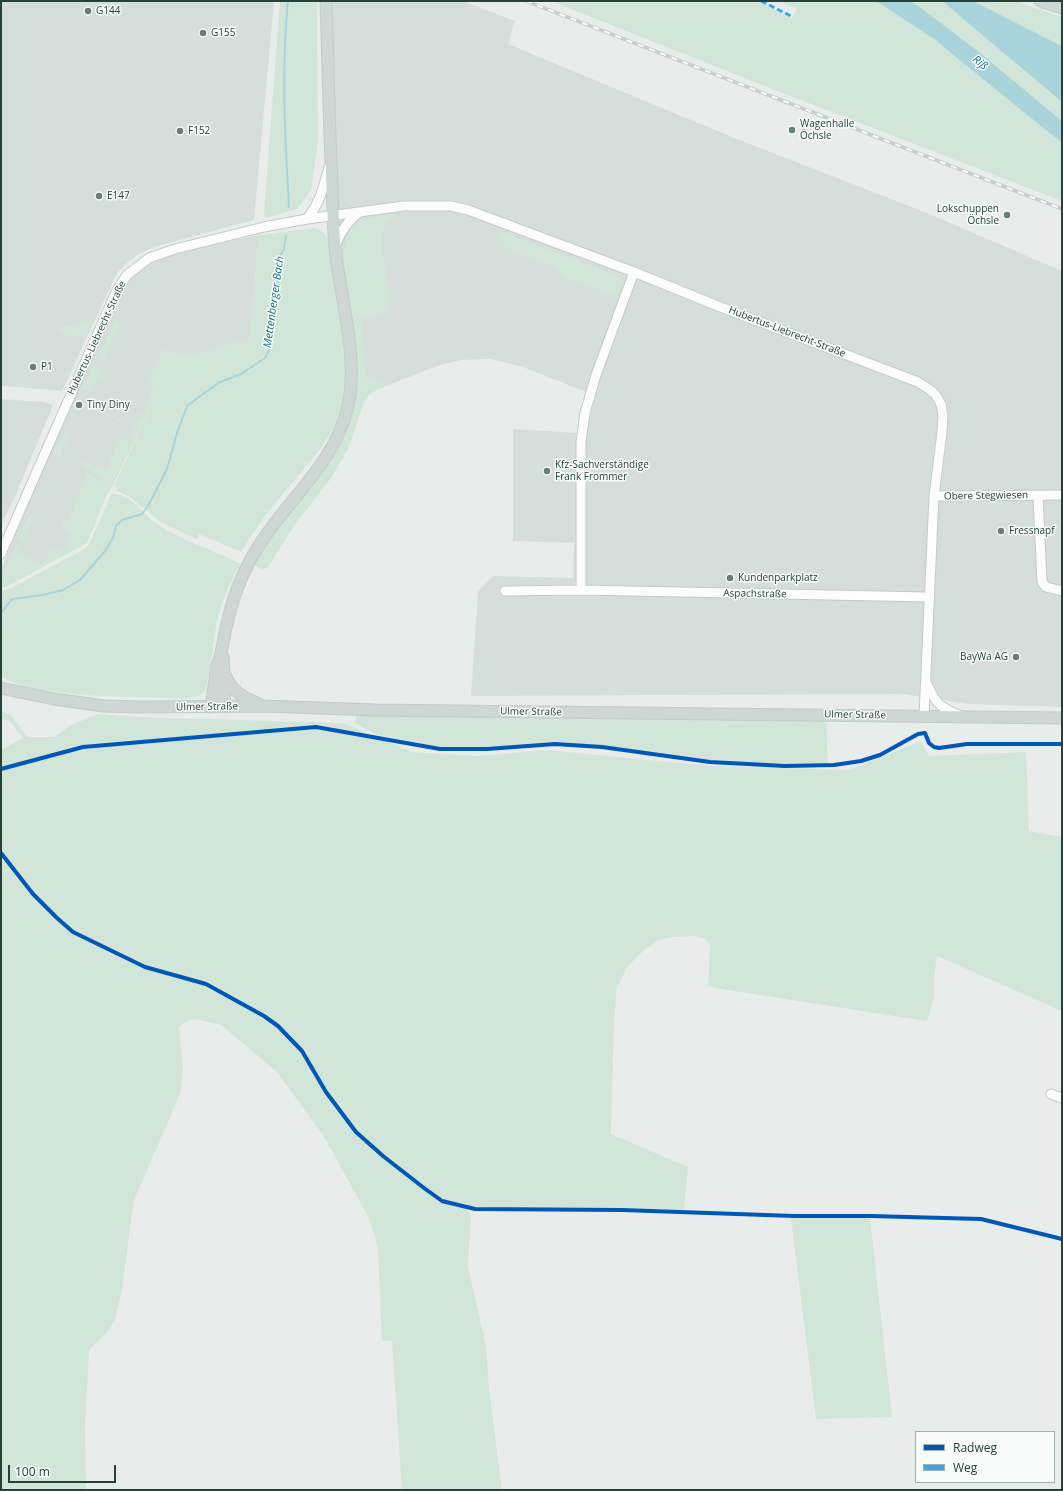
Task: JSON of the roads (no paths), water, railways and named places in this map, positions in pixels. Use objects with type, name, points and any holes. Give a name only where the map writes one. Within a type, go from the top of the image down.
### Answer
[{"type":"main road","points":[[211,707],[229,612],[234,594],[243,574],[258,547],[277,519],[325,459],[335,443],[348,410],[351,385],[351,362],[335,248],[326,1]]},
{"type":"main road","points":[[1040,1],[1062,8]]},
{"type":"main road","points":[[222,649],[224,706]]},
{"type":"main road","points":[[224,674],[230,686],[241,696],[263,706]]},
{"type":"main road","name":"Ulmer Straße","points":[[1,688],[54,699],[104,706],[137,707],[263,706],[375,710],[1062,718]]},
{"type":"street","points":[[307,218],[316,207],[322,195],[331,162]]},
{"type":"street","name":"Hubertus-Liebrecht-Straße","points":[[1,554],[117,290],[127,275],[136,266],[149,258],[175,249],[307,218],[404,206],[451,206],[468,210],[634,272],[918,382],[935,394],[941,404],[943,416],[934,496],[924,716]]},
{"type":"street","points":[[335,248],[342,230],[351,218],[362,211]]},
{"type":"street","points":[[581,590],[581,442],[585,413],[596,374],[634,272]]},
{"type":"street","name":"Obere Stegwiesen","points":[[1038,495],[1042,582],[1046,587],[1062,591]]},
{"type":"street","name":"Obere Stegwiesen","points":[[934,496],[1062,495]]},
{"type":"street","name":"Aspachstraße","points":[[504,591],[581,590],[929,597]]},
{"type":"street","name":"Hubertus-Liebrecht-Straße","points":[[925,680],[933,698],[939,705],[962,717]]},
{"type":"street","points":[[1051,1094],[1062,1098]]},
{"type":"water","name":"Riß","points":[[876,1],[910,1],[979,52],[1062,121],[1062,143],[937,41]]},
{"type":"water","points":[[942,1],[973,1],[1062,46],[1062,102]]},
{"type":"waterway","name":"Mettenberger Bach","points":[[288,1],[284,78],[289,207]]},
{"type":"waterway","name":"Mettenberger Bach","points":[[1,613],[12,599],[42,595],[63,590],[80,580],[105,551],[113,538],[116,526],[122,520],[142,514],[148,506],[167,469],[177,433],[187,406],[218,383],[241,374],[265,358],[271,346],[270,323],[278,279],[279,258],[284,249],[286,236]]},
{"type":"railway","points":[[526,1],[1062,209]]},
{"type":"place","name":"G144","points":[[88,11]]},
{"type":"place","name":"G155","points":[[203,33]]},
{"type":"place","name":"Wagenhalle Öchsle","points":[[792,130]]},
{"type":"place","name":"F152","points":[[180,131]]},
{"type":"place","name":"E147","points":[[99,196]]},
{"type":"place","name":"Lokschuppen Öchsle","points":[[1007,215]]},
{"type":"place","name":"P1","points":[[33,367]]},
{"type":"place","name":"Tiny Diny","points":[[79,405]]},
{"type":"place","name":"Kfz-Sachverständige Frank Frommer","points":[[547,471]]},
{"type":"place","name":"Fressnapf","points":[[1001,531]]},
{"type":"place","name":"Kundenparkplatz","points":[[730,578]]},
{"type":"place","name":"BayWa AG","points":[[1016,657]]}]
